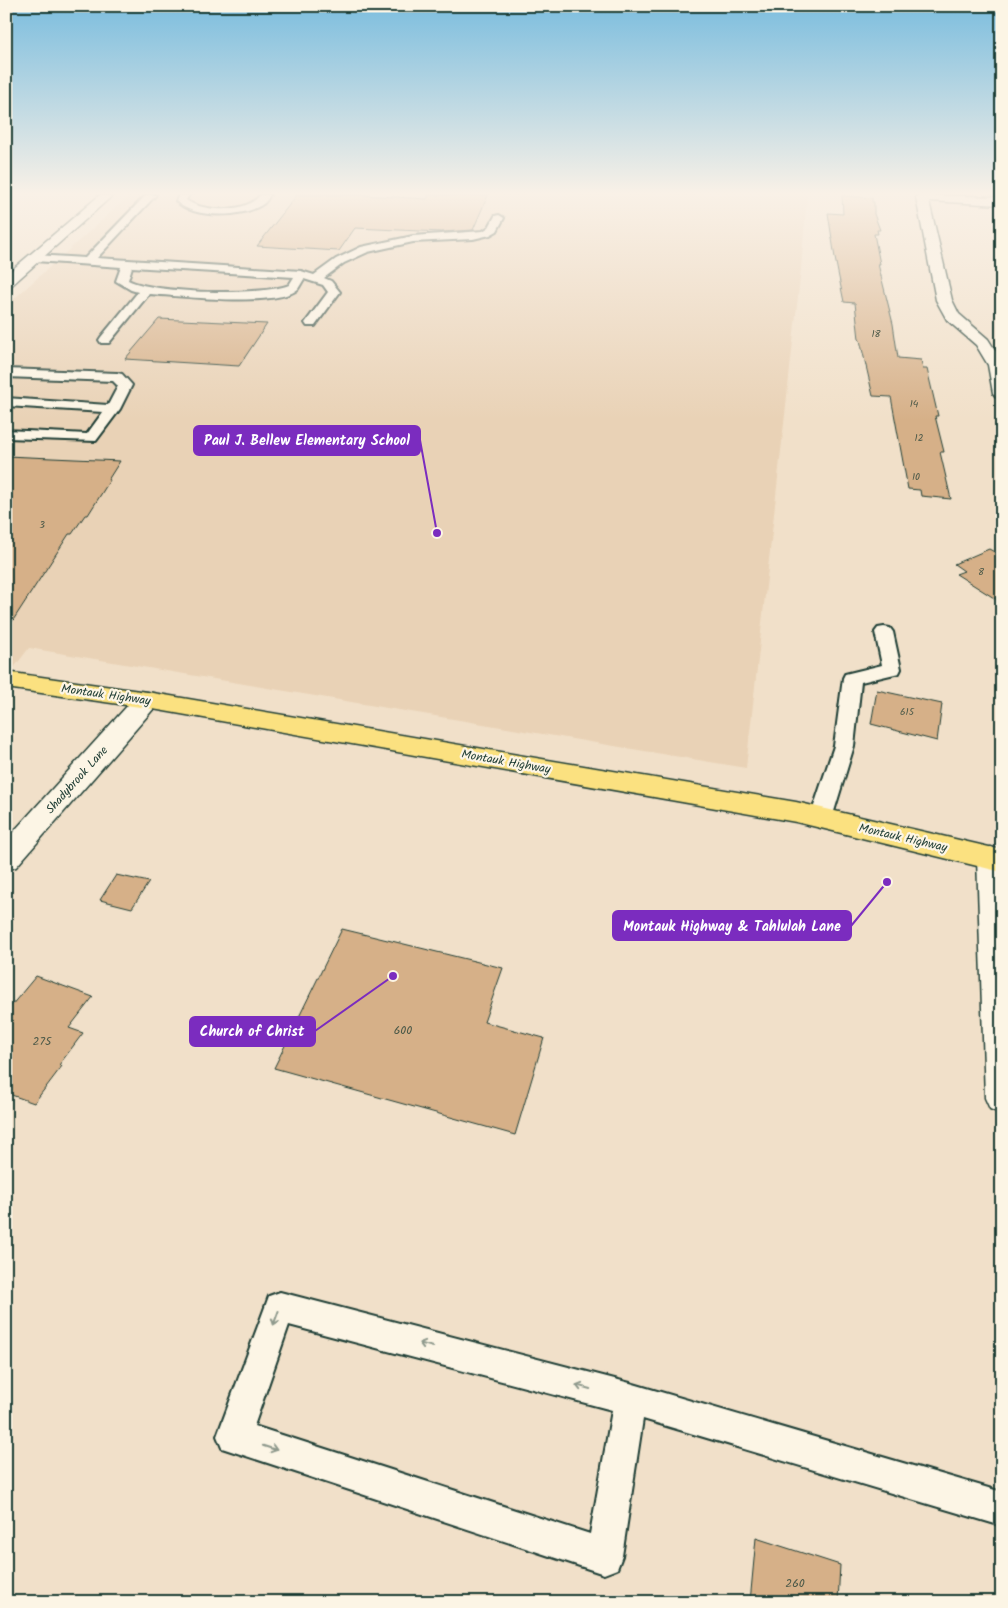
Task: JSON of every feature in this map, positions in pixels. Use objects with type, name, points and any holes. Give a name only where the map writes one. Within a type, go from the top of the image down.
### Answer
[{"type":"main road","name":"Montauk Highway","points":[[6,680],[147,700],[796,812],[996,860]]},
{"type":"street","points":[[6,283],[21,270]]},
{"type":"street","points":[[939,270],[944,300],[953,318],[982,342],[996,364],[1002,393]]},
{"type":"street","name":"Shadybrook Lane","points":[[10,850],[147,700]]},
{"type":"street","points":[[996,860],[1002,1098]]},
{"type":"lane","points":[[126,270],[122,281],[135,288],[261,296],[281,292],[293,287],[301,274]]},
{"type":"lane","points":[[239,270],[301,274],[327,283],[334,292],[311,323]]},
{"type":"lane","points":[[316,279],[329,270]]},
{"type":"lane","points":[[105,340],[146,290]]},
{"type":"lane","points":[[6,373],[118,377],[124,385],[113,409],[90,438],[6,434]]},
{"type":"lane","points":[[6,402],[113,409]]},
{"type":"lane","points":[[821,818],[844,746],[852,678],[892,669],[884,632]]},
{"type":"lane","points":[[630,1399],[604,1556],[234,1436],[280,1307],[630,1399],[1002,1509]]},
{"type":"shaded area","points":[[46,270],[801,270],[746,768],[29,648],[6,678],[6,306]]},
{"type":"building","points":[[837,270],[880,270],[893,324],[898,358],[921,360],[923,369],[927,369],[938,416],[935,416],[944,452],[940,452],[951,499],[921,496],[920,490],[908,489],[891,397],[873,396],[859,339],[855,303],[844,302]]},
{"type":"building","points":[[159,319],[267,324],[239,366],[125,359]]},
{"type":"building","points":[[6,456],[120,461],[88,515],[85,515],[72,534],[69,534],[6,631]]},
{"type":"building","points":[[989,549],[1002,556],[1002,603],[956,574],[964,571],[954,564]]},
{"type":"building","points":[[877,690],[942,704],[937,741],[871,724]]},
{"type":"building","points":[[116,875],[149,882],[132,908],[100,900]]},
{"type":"building","points":[[342,929],[503,968],[484,1022],[544,1038],[515,1135],[274,1068]]},
{"type":"building","points":[[36,976],[93,997],[69,1028],[83,1033],[59,1065],[62,1066],[34,1103],[6,1093],[6,1012]]},
{"type":"building","points":[[756,1538],[840,1565],[838,1602],[750,1602]]},
{"type":"place","name":"Paul J. Bellew Elementary School","points":[[437,533]]},
{"type":"place","name":"Montauk Highway & Tahlulah Lane","points":[[887,882]]},
{"type":"place","name":"Church of Christ","points":[[393,976]]}]
